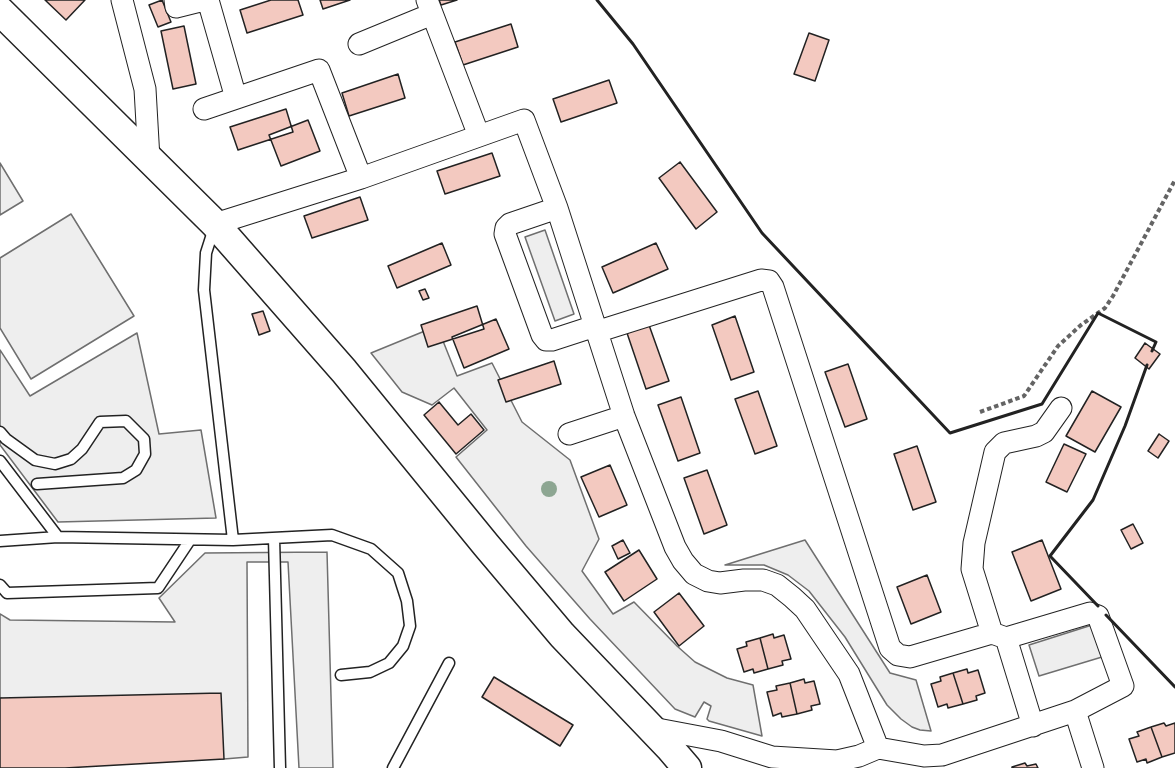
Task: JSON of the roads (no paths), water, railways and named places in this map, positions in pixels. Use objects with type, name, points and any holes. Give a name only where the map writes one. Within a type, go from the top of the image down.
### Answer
[{"type":"main road","points":[[0,11],[215,224],[344,371],[562,634],[687,768]]},
{"type":"street","points":[[122,0],[145,90],[149,159]]},
{"type":"street","points":[[175,0],[176,7],[206,0],[236,98]]},
{"type":"street","points":[[359,44],[429,7],[479,136]]},
{"type":"street","points":[[204,110],[320,70],[361,178]]},
{"type":"street","points":[[215,224],[361,178],[524,120],[556,208],[624,416],[675,547],[694,574],[708,581],[720,583],[763,580],[777,585],[805,609],[849,674],[878,748]]},
{"type":"street","points":[[556,208],[510,224],[505,234],[542,335],[546,340],[596,329],[761,280],[769,281],[774,287],[890,648],[898,655],[910,657],[1090,613],[1098,616],[1124,686],[1075,711],[945,762],[878,748],[858,756],[837,760],[776,763],[721,741],[652,728]]},
{"type":"street","points":[[1033,726],[972,569],[975,543],[995,452],[1004,443],[1044,432],[1061,408]]},
{"type":"street","points":[[569,434],[624,416]]},
{"type":"street","points":[[1075,711],[1093,768]]},
{"type":"lane","points":[[215,224],[206,253],[204,290],[233,540]]},
{"type":"lane","points":[[0,432],[35,460],[54,464],[71,459],[82,449],[100,422],[126,421],[144,439],[145,454],[135,470],[123,478],[38,484]]},
{"type":"lane","points":[[0,460],[58,537]]},
{"type":"lane","points":[[0,541],[58,537],[233,540],[332,535],[371,549],[398,573],[407,601],[410,626],[403,646],[389,663],[370,672],[341,675]]},
{"type":"lane","points":[[274,538],[280,768]]},
{"type":"lane","points":[[0,585],[7,592],[158,588],[190,540]]},
{"type":"lane","points":[[393,768],[449,663]]}]
